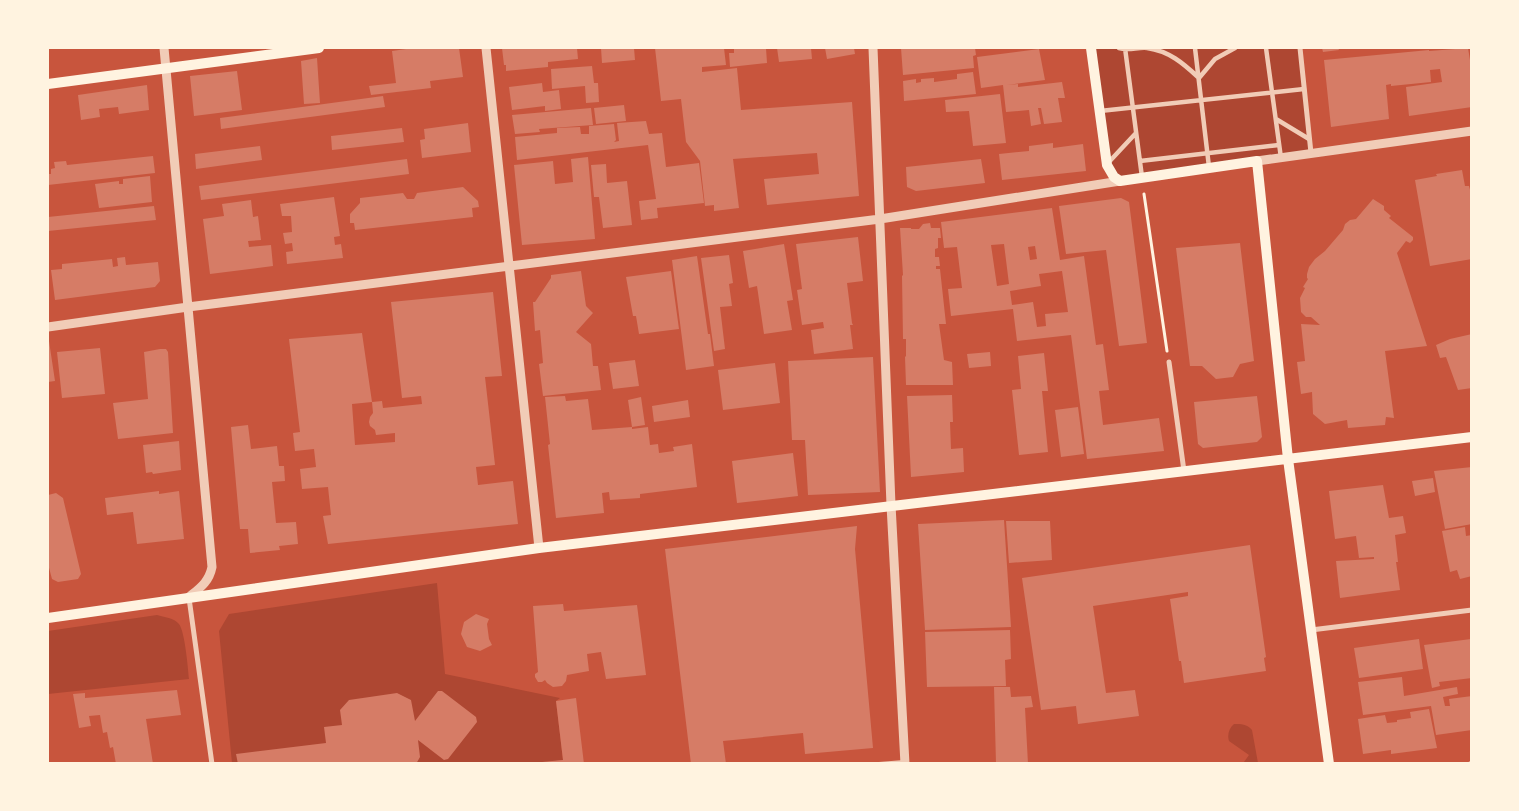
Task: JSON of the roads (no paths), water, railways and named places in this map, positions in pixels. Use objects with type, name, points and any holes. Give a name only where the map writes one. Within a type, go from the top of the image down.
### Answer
[{"type":"main road","points":[[48,84],[319,48]]},
{"type":"main road","points":[[1091,48],[1107,165],[1114,177],[1120,182],[1257,161],[1288,459],[1329,764]]},
{"type":"main road","points":[[48,618],[540,548],[1472,437]]},
{"type":"street","points":[[164,48],[212,567],[210,577],[189,598],[212,764]]},
{"type":"street","points":[[486,48],[540,548]]},
{"type":"street","points":[[873,48],[891,505],[905,763]]},
{"type":"street","points":[[1119,48],[1146,48],[1165,53],[1178,59],[1199,78]]},
{"type":"street","points":[[1125,48],[1142,178]]},
{"type":"street","points":[[1195,48],[1209,168]]},
{"type":"street","points":[[1199,78],[1215,59],[1235,48]]},
{"type":"street","points":[[1266,48],[1281,158]]},
{"type":"street","points":[[1300,48],[1311,153]]},
{"type":"street","points":[[1100,111],[1304,89]]},
{"type":"street","points":[[1276,119],[1309,139]]},
{"type":"street","points":[[1257,161],[1472,131]]},
{"type":"street","points":[[1107,165],[1136,132]]},
{"type":"street","points":[[1140,161],[1279,146]]},
{"type":"street","points":[[48,327],[188,307],[880,218],[1120,182]]},
{"type":"street","points":[[1168,362],[1184,471]]},
{"type":"street","points":[[1311,630],[1472,610]]},
{"type":"lane","points":[[879,764],[905,763]]}]
